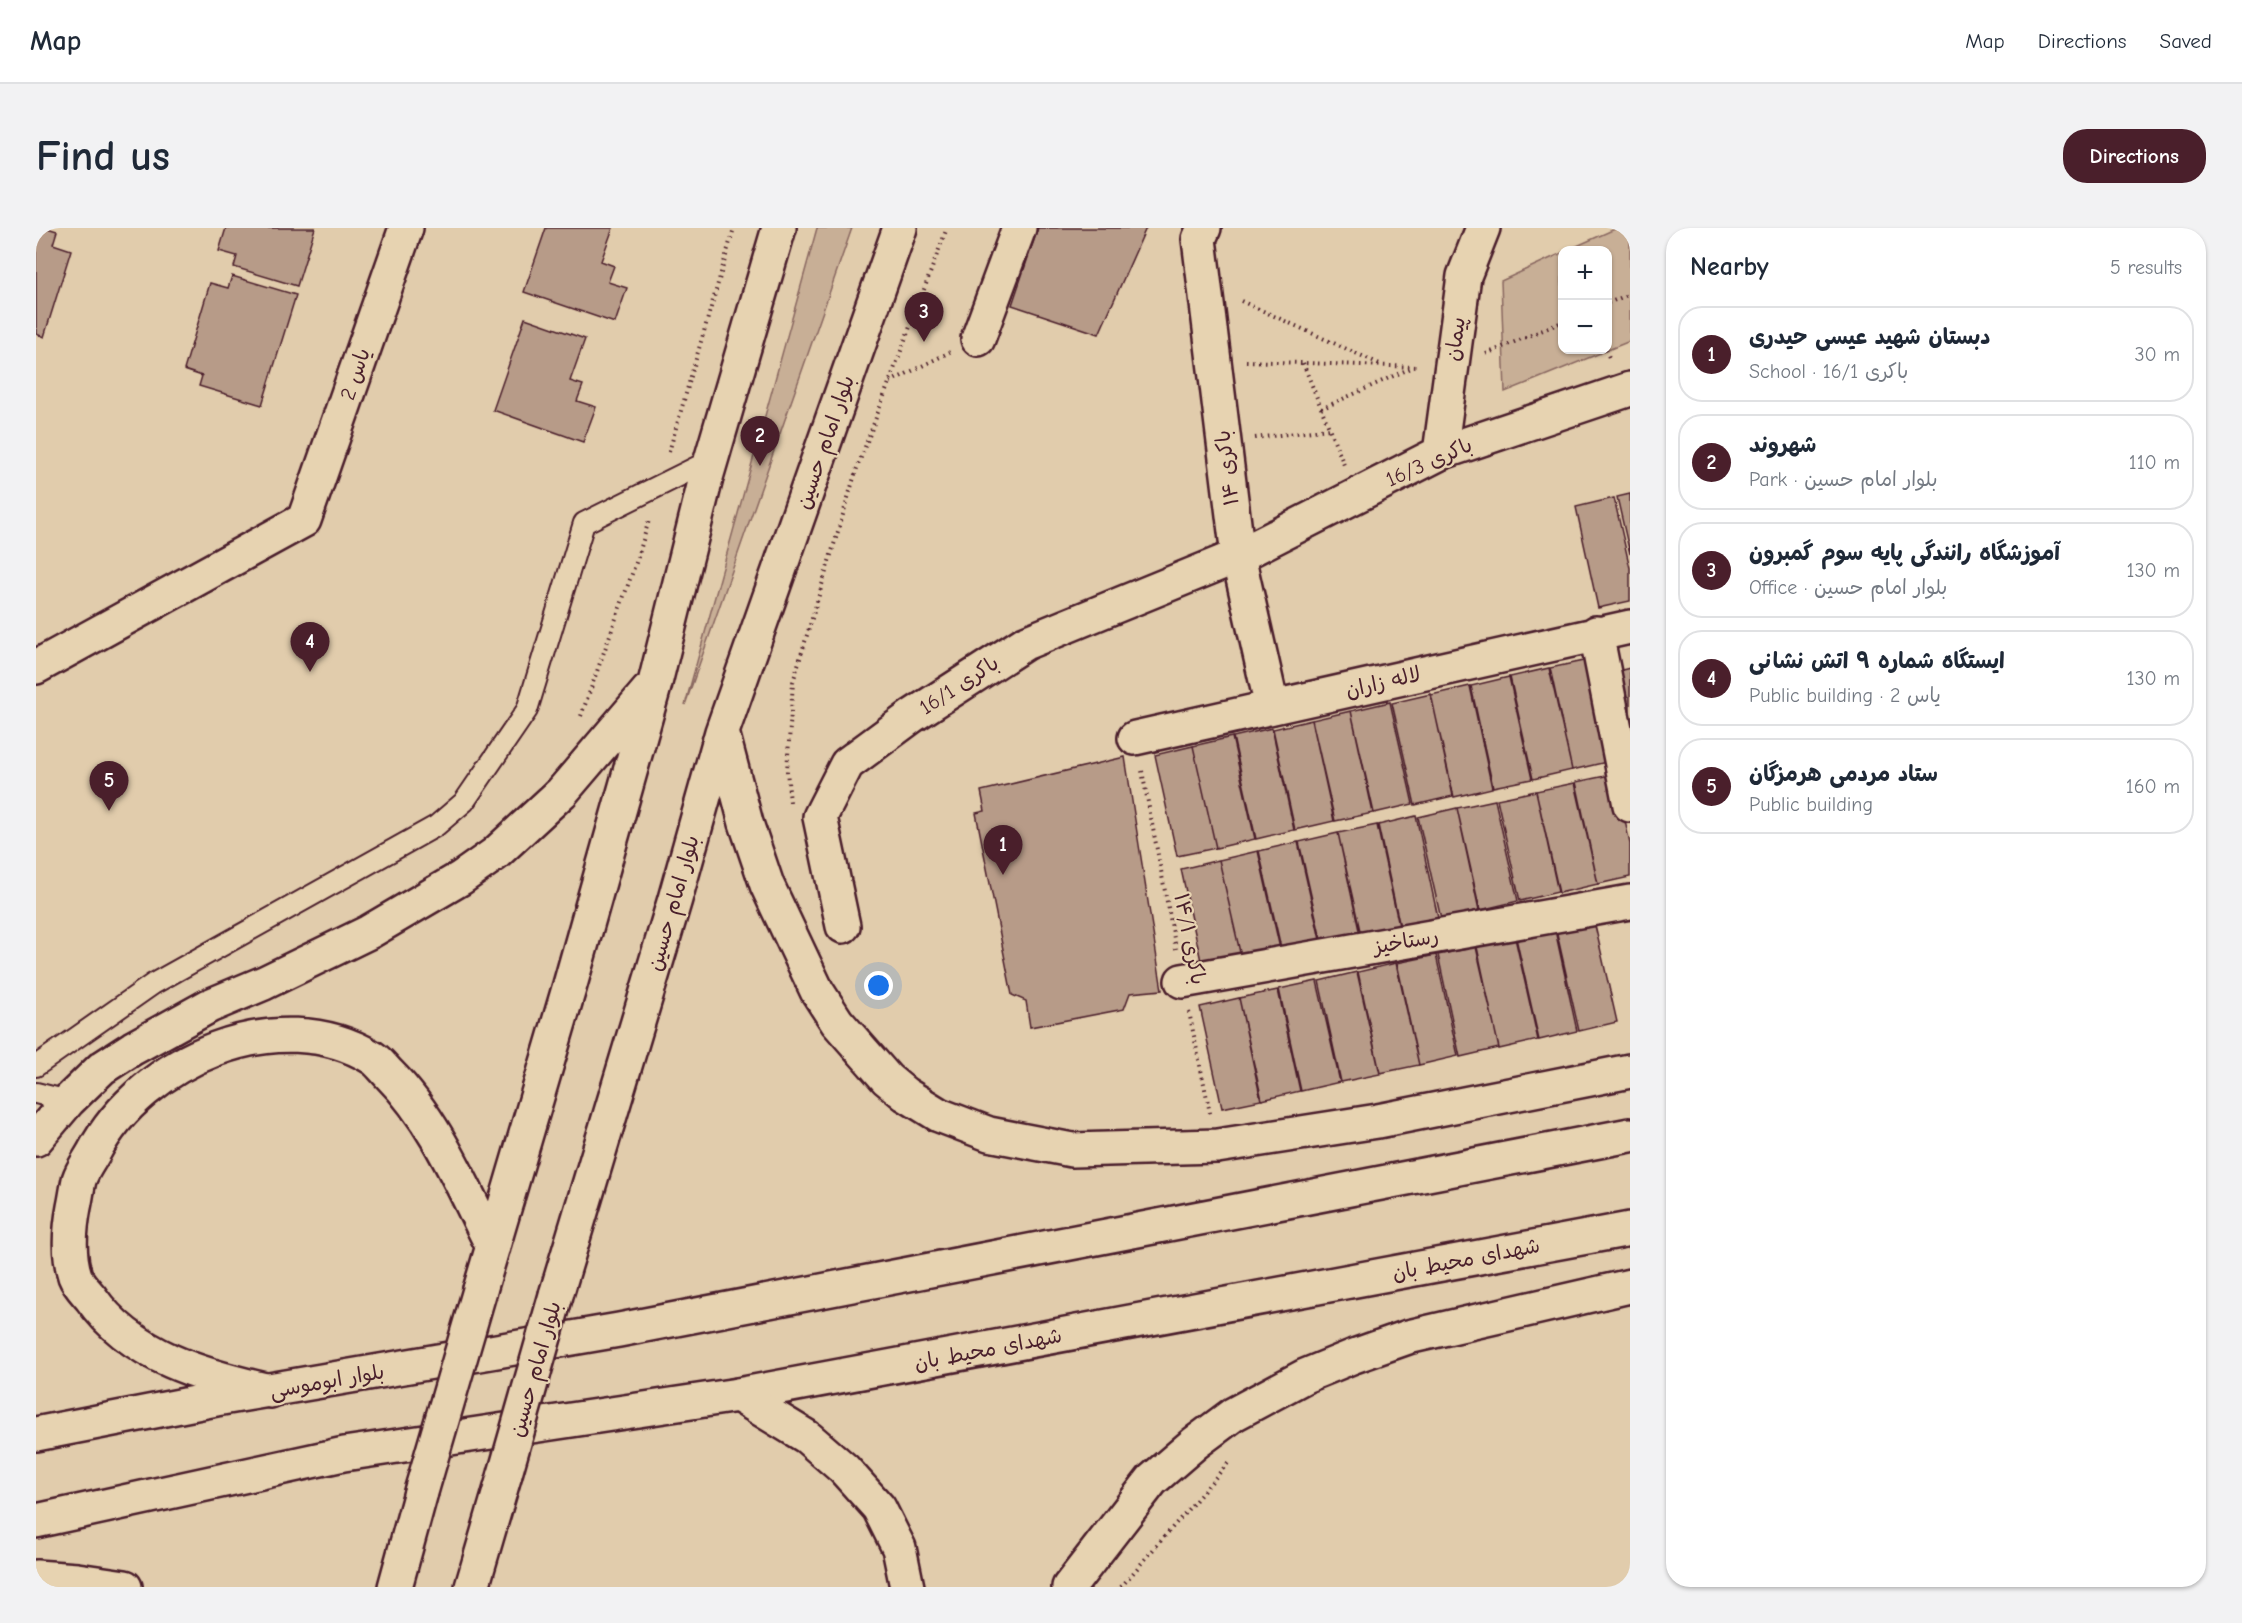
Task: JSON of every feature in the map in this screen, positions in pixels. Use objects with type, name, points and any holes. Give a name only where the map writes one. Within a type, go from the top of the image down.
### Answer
[{"type":"main road","name":"یاس 2","points":[[36,668],[304,520],[406,228]]},
{"type":"main road","points":[[395,1587],[570,985],[655,683],[707,474],[779,228]]},
{"type":"main road","name":"بلوار امام حسین","points":[[479,1579],[505,1474],[556,1295],[672,910],[722,732],[900,228]]},
{"type":"main road","points":[[978,339],[1019,228]]},
{"type":"main road","name":"باکری ۱۴","points":[[1204,228],[1199,239],[1238,556],[1272,707]]},
{"type":"main road","name":"پیمان","points":[[1440,453],[1464,276],[1483,228]]},
{"type":"main road","name":"باکری 16/3","points":[[1238,556],[1440,453],[1630,389]]},
{"type":"main road","name":"باکری 16/1","points":[[843,926],[820,817],[847,764],[912,716],[1025,643],[1238,556]]},
{"type":"main road","name":"لاله زاران","points":[[1136,738],[1630,627]]},
{"type":"main road","points":[[1596,633],[1630,805]]},
{"type":"main road","points":[[36,1138],[68,1101],[102,1068],[133,1048],[209,1006],[369,932],[461,878],[495,854],[562,792],[655,683]]},
{"type":"main road","points":[[722,732],[746,823],[767,885],[798,954],[817,991],[837,1022],[887,1079],[905,1094],[939,1115],[989,1134],[1072,1150],[1217,1146],[1378,1121],[1630,1071]]},
{"type":"main road","name":"رستاخیز","points":[[1182,981],[1630,902]]},
{"type":"main road","points":[[270,1391],[189,1370],[159,1356],[120,1330],[96,1306],[75,1277],[72,1255],[72,1220],[80,1178],[104,1133],[131,1101],[162,1077],[219,1047],[280,1034],[328,1040],[375,1059],[400,1084],[434,1134],[493,1247]]},
{"type":"main road","name":"بلوار ابوموسی","points":[[36,1434],[216,1399],[619,1330],[1630,1135]]},
{"type":"main road","name":"شهدای محیط بان","points":[[36,1521],[344,1454],[738,1395],[1630,1229]]},
{"type":"main road","points":[[1069,1587],[1152,1479],[1234,1414],[1295,1382],[1354,1356],[1408,1337],[1630,1287]]},
{"type":"main road","points":[[738,1395],[807,1437],[844,1469],[879,1508],[899,1548],[907,1587]]},
{"type":"main road","points":[[36,1577],[125,1587]]},
{"type":"lane","points":[[36,1066],[153,984],[436,826],[464,802],[527,710],[584,523],[713,459]]},
{"type":"lane","points":[[36,1093],[68,1101]]},
{"type":"path","points":[[577,726],[638,557],[734,228]]},
{"type":"path","points":[[790,805],[787,771],[793,682],[856,471],[947,228]]},
{"type":"path","points":[[1205,285],[1385,366]]},
{"type":"path","points":[[1612,301],[1630,294]]},
{"type":"path","points":[[1214,360],[1451,368],[1558,324]]},
{"type":"path","points":[[889,383],[978,339]]},
{"type":"path","points":[[1303,363],[1356,495]]},
{"type":"path","points":[[1321,409],[1414,367]]},
{"type":"path","points":[[1224,443],[1329,429]]},
{"type":"path","name":"باکری ۱۴/۱","points":[[1136,738],[1182,981],[1217,1146]]},
{"type":"path","points":[[1121,1587],[1233,1457]]},
{"type":"shaded area","points":[[817,228],[852,228],[685,705]]},
{"type":"shaded area","points":[[1617,228],[1630,228],[1630,341],[1612,348],[1612,246],[1577,246]]},
{"type":"shaded area","points":[[1558,255],[1558,354],[1598,354],[1505,392],[1501,281]]},
{"type":"building","points":[[36,228],[57,231],[53,244],[71,250],[44,337],[36,334]]},
{"type":"building","points":[[226,228],[315,228],[297,286],[234,267],[237,256],[219,251]]},
{"type":"building","points":[[546,228],[613,228],[601,261],[614,266],[608,282],[627,288],[615,323],[524,292]]},
{"type":"building","points":[[1038,228],[1146,228],[1099,334],[1012,305]]},
{"type":"building","points":[[232,276],[296,295],[262,405],[199,386],[202,376],[184,370],[210,283],[228,288]]},
{"type":"building","points":[[525,318],[585,339],[570,381],[583,385],[577,401],[596,407],[583,442],[493,410]]},
{"type":"building","points":[[1630,494],[1630,554],[1617,497]]},
{"type":"building","points":[[1614,498],[1630,568],[1630,601],[1598,608],[1576,507]]},
{"type":"building","points":[[1588,660],[1611,761],[1572,770],[1550,668]]},
{"type":"building","points":[[1549,668],[1572,770],[1533,779],[1510,677]]},
{"type":"building","points":[[1630,668],[1630,725],[1618,671]]},
{"type":"building","points":[[1509,677],[1532,779],[1493,787],[1471,686]]},
{"type":"building","points":[[1470,686],[1492,788],[1454,797],[1431,695]]},
{"type":"building","points":[[1431,694],[1453,796],[1415,805],[1392,703]]},
{"type":"building","points":[[1390,702],[1413,804],[1374,813],[1351,711]]},
{"type":"building","points":[[1351,711],[1373,813],[1335,821],[1312,720]]},
{"type":"building","points":[[1312,720],[1334,821],[1295,830],[1273,729]]},
{"type":"building","points":[[1272,728],[1294,830],[1256,839],[1233,737]]},
{"type":"building","points":[[1232,737],[1255,839],[1216,848],[1193,746]]},
{"type":"building","points":[[1193,746],[1216,848],[1177,856],[1155,755]]},
{"type":"building","points":[[1125,757],[1162,990],[1130,993],[1124,1009],[1030,1027],[1026,1001],[1012,995],[976,813],[985,811],[981,791]]},
{"type":"building","points":[[1615,774],[1630,844],[1630,877],[1598,884],[1576,782]]},
{"type":"building","points":[[1575,783],[1598,884],[1559,893],[1536,791]]},
{"type":"building","points":[[1536,791],[1558,892],[1520,901],[1497,799]]},
{"type":"building","points":[[1495,800],[1518,901],[1480,910],[1457,808]]},
{"type":"building","points":[[1457,808],[1479,910],[1441,919],[1418,817]]},
{"type":"building","points":[[1416,816],[1438,918],[1400,927],[1378,825]]},
{"type":"building","points":[[1377,825],[1399,926],[1361,935],[1338,833]]},
{"type":"building","points":[[1338,833],[1360,935],[1322,944],[1299,842]]},
{"type":"building","points":[[1298,842],[1321,944],[1282,952],[1259,851]]},
{"type":"building","points":[[1258,851],[1281,953],[1242,961],[1219,860]]},
{"type":"building","points":[[1219,860],[1242,961],[1203,970],[1181,869]]},
{"type":"building","points":[[1594,921],[1617,1022],[1579,1031],[1556,929]]},
{"type":"building","points":[[1555,930],[1577,1031],[1539,1040],[1516,938]]},
{"type":"building","points":[[1515,938],[1538,1040],[1499,1049],[1477,947]]},
{"type":"building","points":[[1476,947],[1499,1048],[1460,1057],[1438,955]]},
{"type":"building","points":[[1436,955],[1458,1056],[1419,1065],[1397,963]]},
{"type":"building","points":[[1396,963],[1419,1065],[1380,1073],[1358,972]]},
{"type":"building","points":[[1357,972],[1380,1074],[1341,1082],[1319,981]]},
{"type":"building","points":[[1317,981],[1340,1082],[1301,1091],[1279,989]]},
{"type":"building","points":[[1278,990],[1300,1091],[1262,1100],[1239,998]]},
{"type":"building","points":[[1239,998],[1261,1100],[1222,1108],[1200,1007]]},
{"type":"place","name":"آموزشگاه رانندگی پایه سوم گمبرون","points":[[924,342]]},
{"type":"place","name":"شهروند","points":[[760,466]]},
{"type":"place","name":"ایستگاه شماره ۹ اتش نشانی","points":[[310,672]]},
{"type":"place","name":"ستاد مردمی هرمزگان","points":[[109,811]]},
{"type":"place","name":"دبستان شهید عیسی حیدری","points":[[1003,875]]}]
